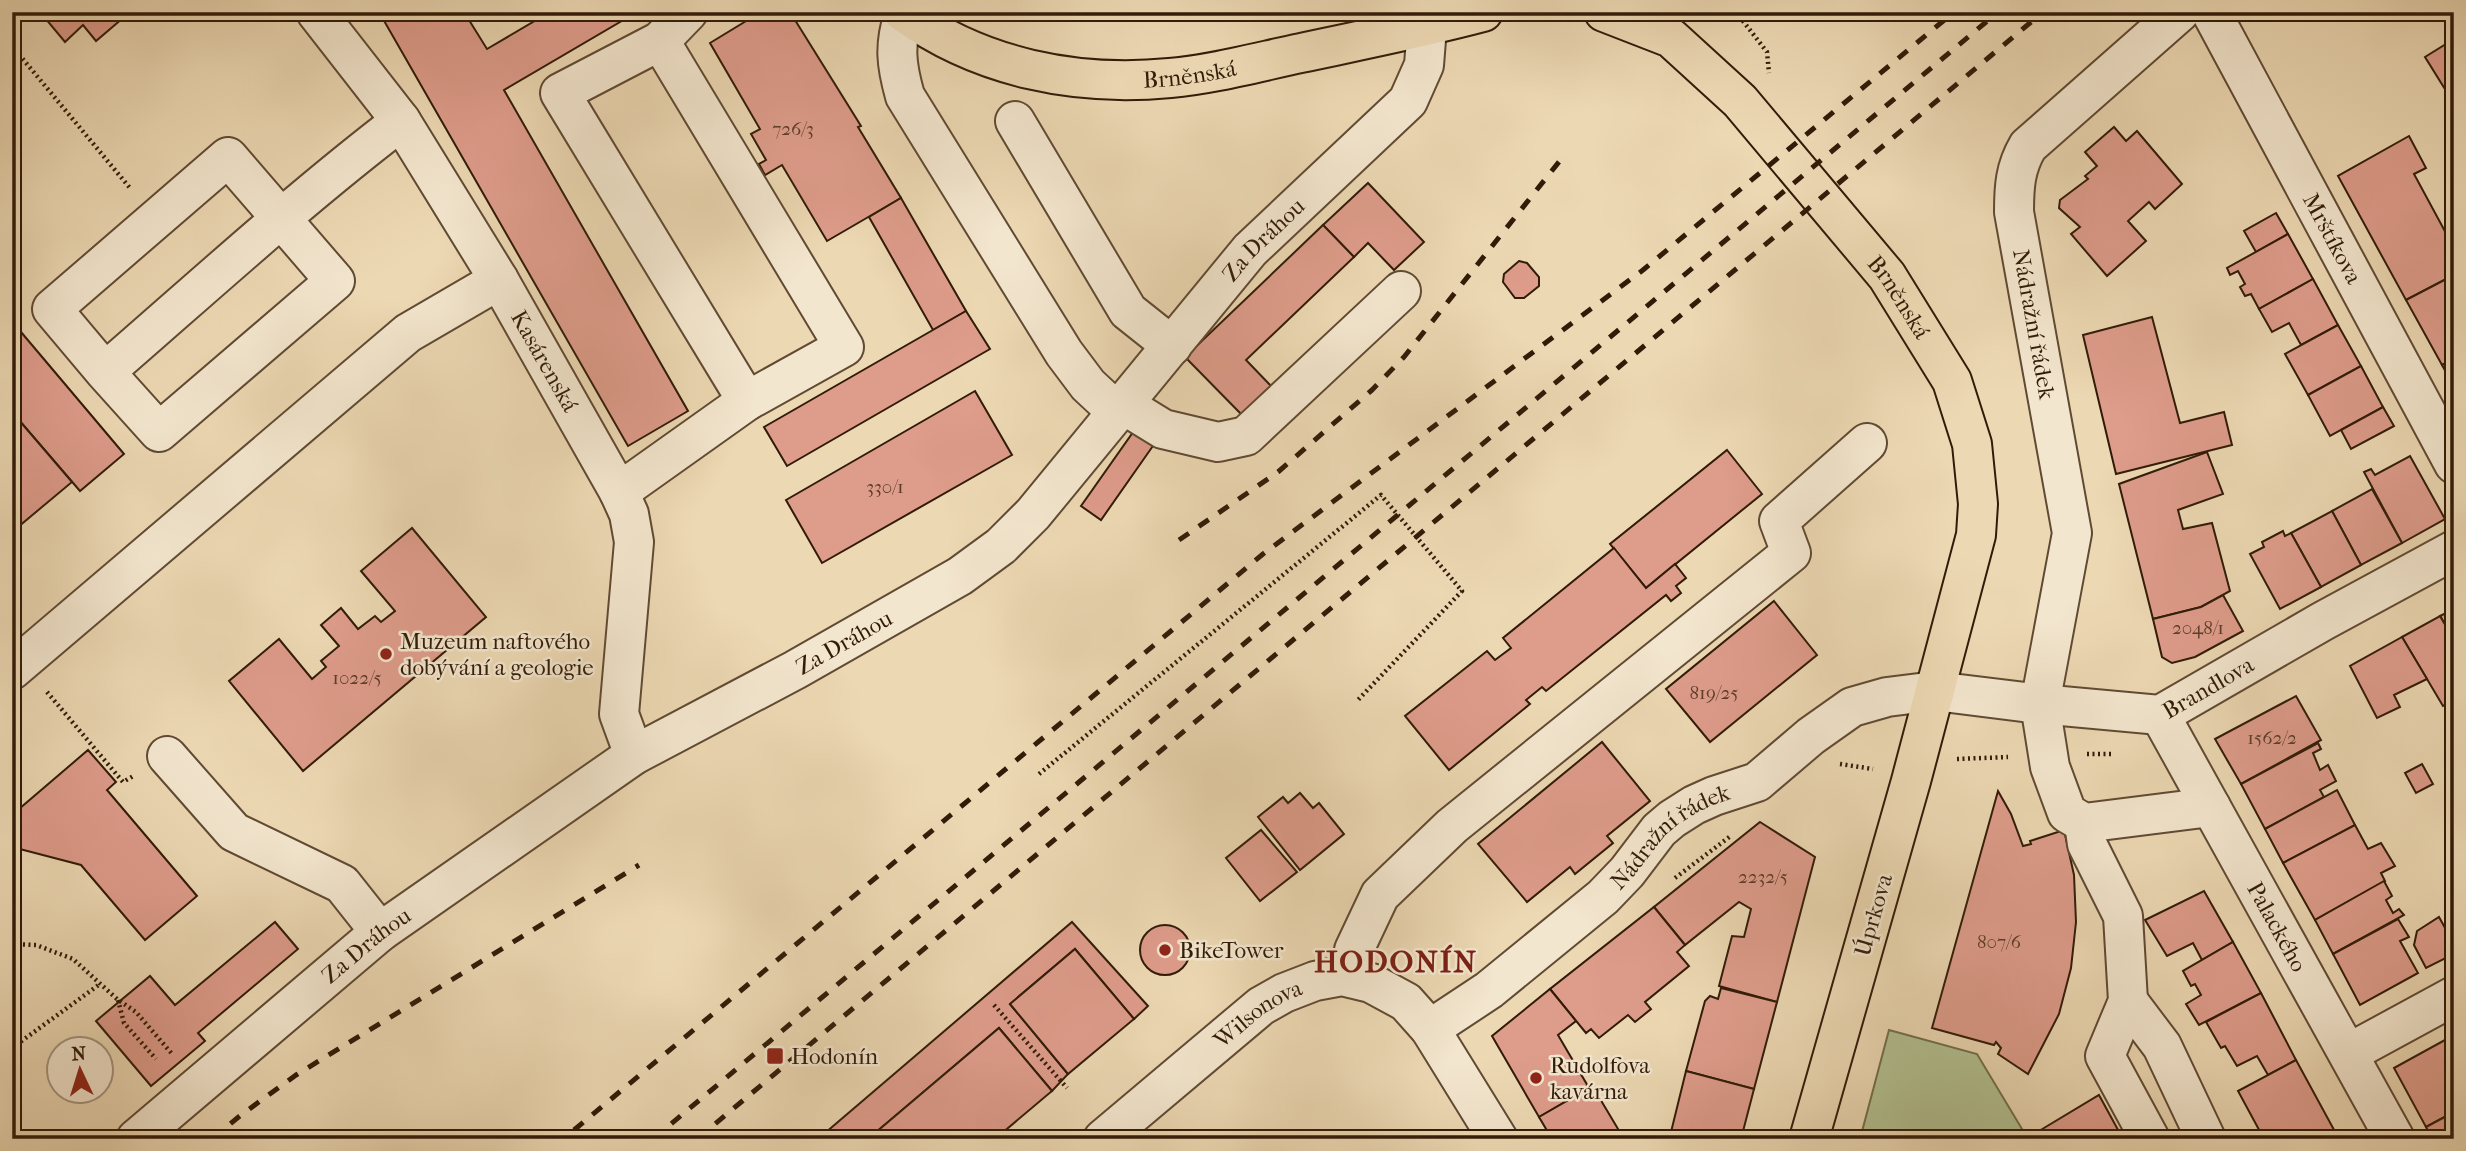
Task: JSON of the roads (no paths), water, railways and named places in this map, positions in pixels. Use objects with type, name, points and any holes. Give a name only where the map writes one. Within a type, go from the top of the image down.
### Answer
[{"type":"main road","name":"Brněnská","points":[[903,13],[963,48],[1010,66],[1057,76],[1132,80],[1208,73],[1427,27],[1483,12]]},
{"type":"main road","name":"Brněnská","points":[[1604,12],[1671,38],[1740,101],[1887,276],[1952,382],[1972,444],[1976,534],[1935,691]]},
{"type":"main road","name":"Úprkova","points":[[1809,1139],[1935,691]]},
{"type":"street","name":"Kasárenská","points":[[316,12],[401,121],[499,280],[629,514],[634,542],[619,713],[634,755]]},
{"type":"street","points":[[688,12],[660,41],[561,93],[747,401]]},
{"type":"street","name":"Nádražní řádek","points":[[2084,823],[2067,813],[2050,767],[2040,704],[2072,533],[2014,212],[2014,186],[2019,162],[2028,146],[2180,12]]},
{"type":"street","name":"Mrštíkova","points":[[2211,12],[2454,464]]},
{"type":"street","name":"Brněnská","points":[[903,13],[896,48],[905,96],[1064,354],[1088,386],[1120,409],[1163,429],[1218,442],[1246,436],[1401,291]]},
{"type":"street","name":"Za Dráhou","points":[[136,1139],[380,932],[634,755],[795,670],[960,576],[1001,546],[1033,514],[1250,250],[1408,101],[1424,65],[1427,27]]},
{"type":"street","points":[[619,492],[747,401],[844,347],[660,41]]},
{"type":"street","points":[[106,372],[346,163],[401,121]]},
{"type":"street","points":[[1015,121],[1128,311],[1172,346]]},
{"type":"street","points":[[229,157],[282,219],[335,281],[159,432],[52,309],[229,157]]},
{"type":"street","points":[[17,666],[408,333],[499,280]]},
{"type":"street","points":[[1352,978],[1354,950],[1380,895],[1452,826],[1791,553],[1779,521],[1867,443]]},
{"type":"street","name":"Brandlova","points":[[1935,691],[2160,715],[2323,621],[2454,550]]},
{"type":"street","name":"Nádražní řádek","points":[[1430,1029],[1489,990],[1603,897],[1627,872],[1659,830],[1694,805],[1757,782],[1811,736],[1852,707],[1887,697],[1935,691]]},
{"type":"street","name":"Palackého","points":[[2160,715],[2395,1139]]},
{"type":"street","points":[[167,756],[234,832],[342,884],[380,932]]},
{"type":"street","points":[[2150,1139],[2105,1056],[2129,1001],[2123,916],[2087,844],[2084,823],[2211,807]]},
{"type":"street","name":"Wilsonova","points":[[1103,1139],[1261,1006],[1284,993],[1315,981],[1342,976],[1371,983],[1406,1002],[1430,1029],[1498,1139]]},
{"type":"street","points":[[2349,1053],[2454,996]]},
{"type":"street","points":[[2129,1001],[2162,1045],[2206,1139]]},
{"type":"railway","points":[[574,1130],[1263,554],[1643,270],[1954,12]]},
{"type":"railway","points":[[653,1139],[1998,12]]},
{"type":"railway","points":[[697,1139],[2043,12]]},
{"type":"railway","points":[[1179,540],[1278,472],[1372,390],[1404,357],[1566,153]]},
{"type":"railway","points":[[212,1139],[296,1075],[639,865]]},
{"type":"place","name":"Muzeum naftového dobývání a geologie","points":[[386,654]]},
{"type":"place","name":"BikeTower","points":[[1165,950]]},
{"type":"place","name":"Hodonín","points":[[775,1056]]},
{"type":"place","name":"Rudolfova kavárna","points":[[1536,1078]]},
{"type":"district","name":"HODONÍN","points":[[1396,962]]}]
